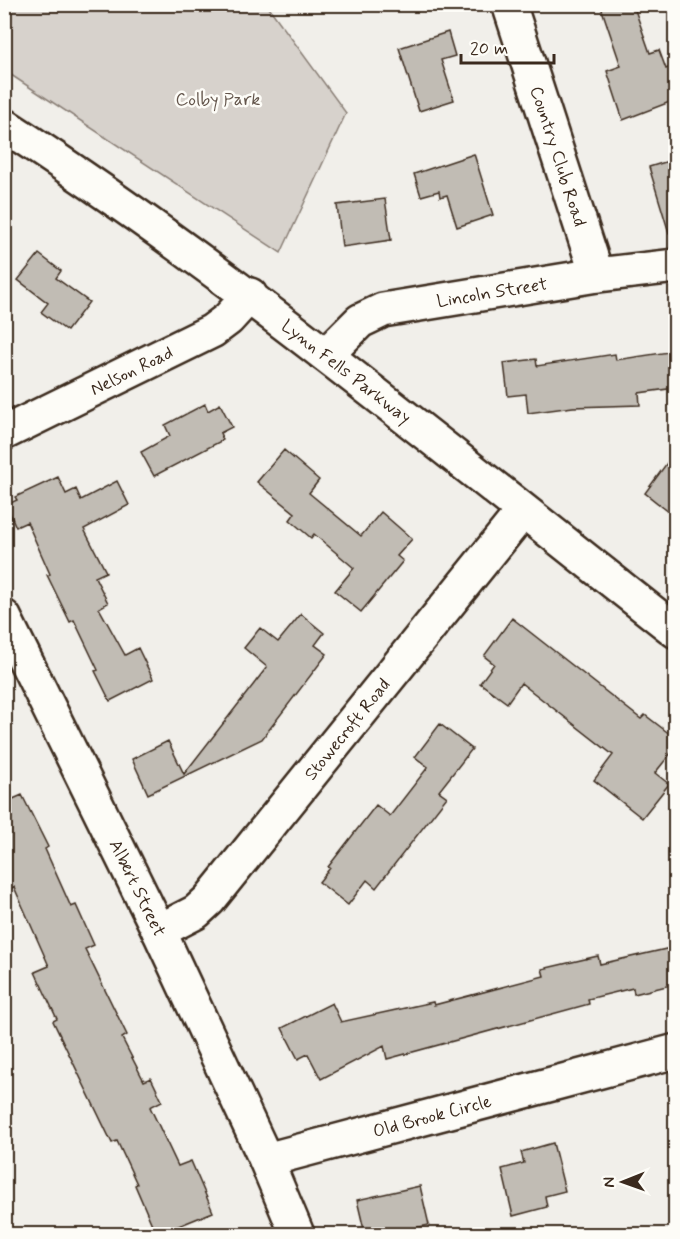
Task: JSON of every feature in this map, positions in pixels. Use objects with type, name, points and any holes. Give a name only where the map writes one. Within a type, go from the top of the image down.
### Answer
[{"type":"street","name":"Country Club Road","points":[[508,4],[597,275]]},
{"type":"street","name":"Lynn Fells Parkway","points":[[4,125],[156,226],[250,296],[675,631]]},
{"type":"street","name":"Lincoln Street","points":[[326,355],[360,321],[383,310],[597,275],[675,266]]},
{"type":"street","name":"Nelson Road","points":[[4,433],[212,331],[228,319],[250,296]]},
{"type":"street","name":"Stowecroft Road","points":[[159,931],[196,912],[209,900],[523,511]]},
{"type":"street","name":"Albert Street","points":[[4,617],[159,931],[266,1160]]},
{"type":"street","name":"Old Brook Circle","points":[[266,1160],[675,1051]]},
{"type":"street","points":[[266,1160],[297,1234]]},
{"type":"green space","name":"Colby Park","points":[[4,5],[267,5],[346,113],[281,253],[5,71]]},
{"type":"building","points":[[600,4],[633,4],[650,53],[659,50],[666,69],[675,65],[675,100],[623,120],[607,71],[621,66]]},
{"type":"building","points":[[448,32],[455,56],[441,60],[454,100],[419,111],[399,48]]},
{"type":"building","points":[[474,154],[493,215],[457,227],[447,195],[440,197],[439,191],[421,196],[414,174]]},
{"type":"building","points":[[675,159],[675,232],[669,233],[649,167]]},
{"type":"building","points":[[385,199],[391,240],[342,247],[337,205]]},
{"type":"building","points":[[39,254],[61,271],[56,278],[89,302],[67,331],[41,312],[48,303],[18,280]]},
{"type":"building","points":[[675,351],[675,388],[639,393],[640,405],[573,407],[528,413],[526,394],[508,396],[504,363],[536,359],[537,366],[615,354],[616,360]]},
{"type":"building","points":[[205,404],[208,411],[220,404],[232,427],[220,433],[223,440],[154,476],[141,452],[170,436],[165,425]]},
{"type":"building","points":[[284,450],[319,480],[309,493],[361,536],[381,512],[412,539],[397,556],[403,561],[361,612],[335,591],[354,568],[314,534],[311,538],[290,520],[295,513],[257,482]]},
{"type":"building","points":[[675,452],[675,517],[645,493]]},
{"type":"building","points":[[58,477],[66,494],[76,489],[81,500],[117,481],[129,505],[84,529],[106,572],[95,577],[108,603],[99,608],[125,655],[138,648],[153,679],[110,701],[74,620],[70,622],[47,575],[50,574],[27,522],[16,527],[6,505],[17,500],[15,497]]},
{"type":"building","points":[[301,614],[324,633],[315,645],[327,654],[262,739],[148,794],[132,759],[168,741],[184,774],[267,667],[244,648],[260,628],[278,642]]},
{"type":"building","points":[[512,618],[641,719],[645,715],[675,738],[675,748],[655,773],[669,784],[642,818],[594,780],[613,755],[521,683],[507,703],[480,683],[494,664],[484,656]]},
{"type":"building","points":[[440,724],[472,749],[439,791],[447,797],[376,888],[367,880],[348,905],[319,882],[376,805],[390,816],[428,767],[415,757]]},
{"type":"building","points":[[22,795],[48,847],[45,849],[71,907],[76,905],[94,945],[85,949],[127,1035],[122,1038],[144,1081],[151,1078],[162,1101],[150,1107],[178,1166],[191,1161],[213,1212],[159,1234],[156,1234],[135,1185],[137,1184],[117,1141],[112,1143],[53,1021],[57,1019],[35,972],[49,966],[14,887],[4,891],[4,803]]},
{"type":"building","points":[[675,947],[675,984],[634,994],[633,988],[588,999],[589,1004],[387,1059],[384,1046],[321,1079],[308,1054],[298,1059],[282,1028],[332,1003],[341,1022],[433,1002],[434,1005],[544,976],[542,969],[598,956],[600,964]]},
{"type":"building","points":[[553,1143],[565,1191],[545,1196],[547,1207],[513,1216],[502,1169],[524,1163],[521,1152]]},
{"type":"building","points":[[420,1186],[429,1225],[387,1234],[365,1234],[357,1200]]}]
